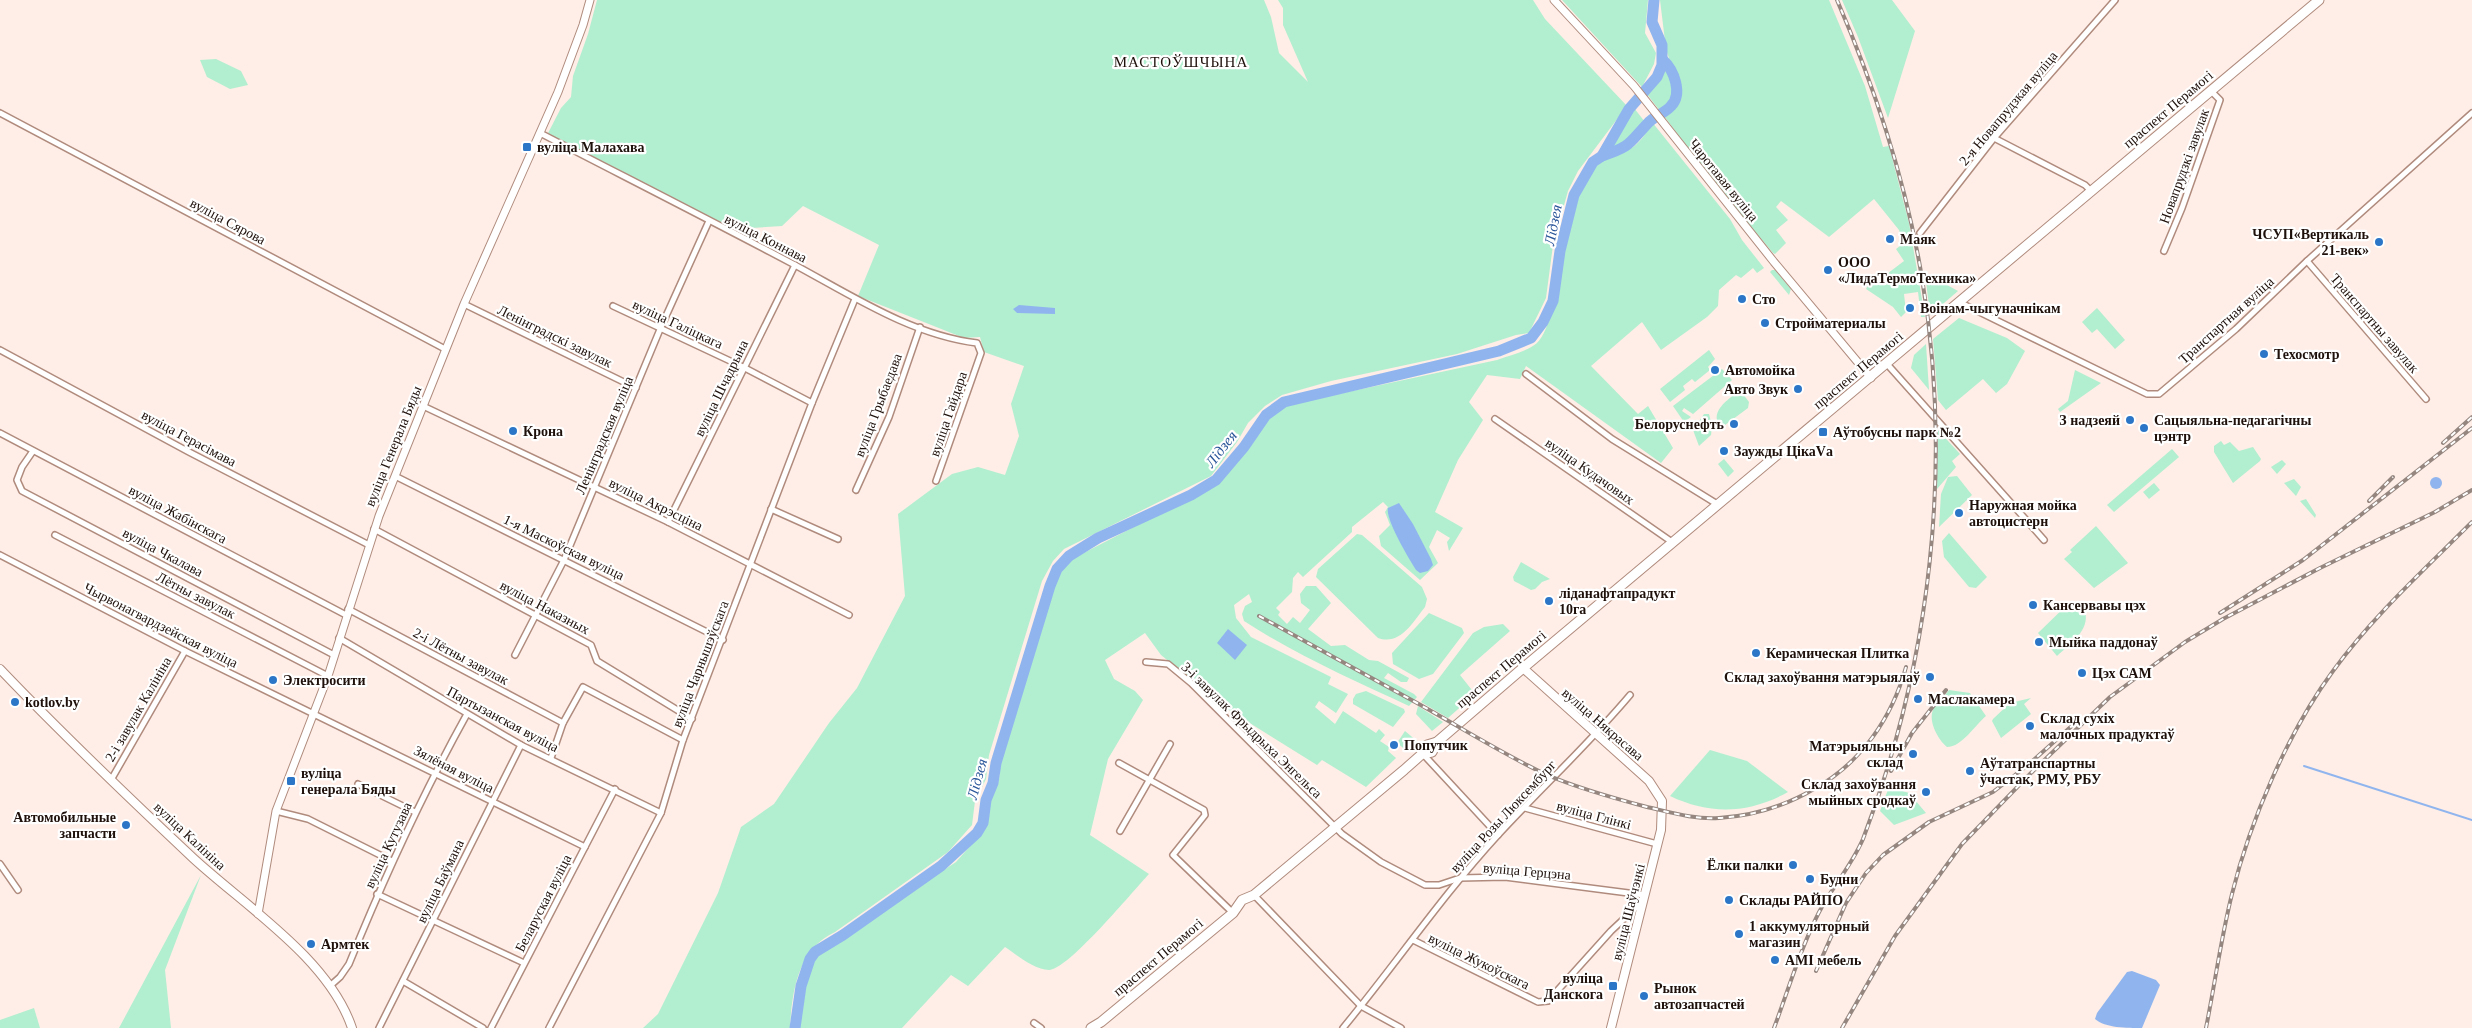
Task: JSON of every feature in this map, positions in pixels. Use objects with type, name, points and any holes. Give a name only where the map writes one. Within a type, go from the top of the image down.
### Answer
[{"type":"main road","name":"праспект Перамогі","points":[[1091,1028],[1098,1025],[1233,913],[1242,900],[1254,895],[1422,754],[1427,745],[1437,742],[1717,504],[1871,378],[2319,0]]},
{"type":"main road","name":"вуліца Някрасава","points":[[1523,668],[1649,781],[1662,801]]},
{"type":"main road","name":"вуліца Калініна","points":[[0,669],[112,780],[194,858],[258,914],[331,985],[348,1015],[352,1028]]},
{"type":"main road","name":"вуліца Шаўчэнкі","points":[[1611,1028],[1662,830],[1662,801]]},
{"type":"street","name":"вуліца Генерала Бяды","points":[[258,914],[276,811],[328,676],[374,529],[464,304],[540,133],[580,35],[590,0]]},
{"type":"street","name":"Чаротавая вуліца","points":[[1554,0],[1634,86],[1871,378]]},
{"type":"street","name":"2-я Новапрудзкая вуліца","points":[[1920,233],[1994,138],[2115,0]]},
{"type":"street","name":"Новапрудзкі завулак","points":[[2164,251],[2220,100],[2210,91]]},
{"type":"street","name":"вуліца Сярова","points":[[0,113],[446,348]]},
{"type":"street","name":"Транспартная вуліца","points":[[1959,302],[2147,394],[2159,394],[2236,329],[2307,261],[2472,113]]},
{"type":"street","name":"вуліца Коннава","points":[[540,133],[795,265],[855,299],[920,327],[957,339],[978,343],[982,353]]},
{"type":"street","points":[[1994,138],[2085,185],[2091,191]]},
{"type":"street","name":"Ленінградская вуліца","points":[[515,655],[564,560],[661,327],[709,221]]},
{"type":"street","name":"Транспартны завулак","points":[[2307,261],[2426,400]]},
{"type":"street","name":"вуліца Шчадрына","points":[[668,522],[795,265]]},
{"type":"street","name":"вуліца Чарнышэўскага","points":[[549,1028],[661,813],[683,740],[723,640],[812,403],[855,299]]},
{"type":"street","name":"Ленінградскі завулак","points":[[464,304],[636,388]]},
{"type":"street","name":"вуліца Галіцкага","points":[[613,306],[661,327],[812,403]]},
{"type":"street","name":"вуліца Грыбаедава","points":[[856,490],[889,417],[920,327]]},
{"type":"street","name":"вуліца Герасімава","points":[[0,350],[369,545]]},
{"type":"street","name":"вуліца Гайдара","points":[[936,482],[982,353]]},
{"type":"street","points":[[1887,364],[2044,540]]},
{"type":"street","points":[[1526,374],[1612,439],[1717,504]]},
{"type":"street","name":"вуліца Акрэсціна","points":[[423,406],[668,522],[849,615]]},
{"type":"street","name":"вуліца Кудачовых","points":[[1495,419],[1672,542]]},
{"type":"street","name":"вуліца Жабінскага","points":[[0,433],[347,612]]},
{"type":"street","name":"вуліца Чкалава","points":[[33,451],[22,467],[17,480],[22,491],[334,655]]},
{"type":"street","name":"1-я Маскоўская вуліца","points":[[395,476],[723,640]]},
{"type":"street","points":[[772,509],[838,539]]},
{"type":"street","name":"вуліца Наказных","points":[[374,529],[592,645],[597,661],[692,718]]},
{"type":"street","name":"Лётны завулак","points":[[55,535],[328,676]]},
{"type":"street","name":"Чырвонагвардзейская вуліца","points":[[0,554],[186,651],[314,712]]},
{"type":"street","name":"2-і Лётны завулак","points":[[347,612],[563,723]]},
{"type":"street","name":"Партызанская вуліца","points":[[339,638],[521,745],[661,813]]},
{"type":"street","name":"2-і завулак Калініна","points":[[112,780],[186,651]]},
{"type":"street","name":"3-і завулак Фрыдрыха Энгельса","points":[[1146,662],[1168,664],[1191,684],[1335,827]]},
{"type":"street","points":[[551,758],[563,723],[583,687],[683,740]]},
{"type":"street","name":"вуліца Розы Люксембург","points":[[1343,1028],[1460,878],[1498,835],[1597,735],[1630,695]]},
{"type":"street","name":"Зялёная вуліца","points":[[314,712],[585,846]]},
{"type":"street","name":"вуліца Кутузава","points":[[331,985],[340,977],[348,964],[392,860],[435,771],[466,714]]},
{"type":"street","points":[[1120,831],[1170,744]]},
{"type":"street","name":"вуліца Баўмана","points":[[379,1028],[521,745]]},
{"type":"street","points":[[1422,754],[1498,835]]},
{"type":"street","points":[[1119,763],[1204,810],[1205,815],[1173,856],[1233,913]]},
{"type":"street","points":[[358,784],[416,812]]},
{"type":"street","name":"Беларуская вуліца","points":[[491,1028],[615,789]]},
{"type":"street","name":"вуліца Глінкі","points":[[1525,808],[1657,844]]},
{"type":"street","points":[[276,811],[308,819],[392,860]]},
{"type":"street","name":"вуліца Герцэна","points":[[1335,827],[1381,862],[1424,885],[1439,885],[1460,878],[1505,877],[1644,898]]},
{"type":"street","points":[[0,864],[18,890]]},
{"type":"street","points":[[377,894],[434,919],[524,963]]},
{"type":"street","points":[[1254,895],[1361,1006],[1400,1028]]},
{"type":"street","name":"вуліца Жукоўскага","points":[[1413,940],[1538,1002],[1548,1001],[1611,931],[1644,898]]},
{"type":"street","points":[[403,981],[483,1028]]},
{"type":"street","points":[[1034,1023],[1041,1028]]},
{"type":"green space","points":[[597,0],[1264,0],[1271,17],[1279,53],[1308,82],[1283,25],[1283,8],[1278,0],[1533,0],[1545,19],[1627,106],[1578,171],[1568,191],[1553,245],[1546,298],[1529,333],[1516,335],[1457,354],[1331,381],[1282,395],[1265,406],[1248,423],[1237,442],[1211,476],[1064,549],[1053,561],[1042,581],[989,755],[986,779],[975,801],[972,825],[948,852],[823,939],[813,949],[799,972],[795,986],[790,1028],[643,1028],[658,1014],[718,893],[741,827],[774,804],[829,723],[857,688],[905,596],[898,514],[952,474],[978,467],[1005,475],[1019,436],[1011,404],[1024,366],[984,352],[980,337],[964,338],[858,296],[879,245],[803,206],[782,226],[735,229],[546,137],[561,108],[571,97],[573,76],[588,34]]},
{"type":"green space","points":[[1562,0],[1648,0],[1645,33],[1656,53],[1654,64],[1642,87]]},
{"type":"green space","points":[[1660,0],[1829,0],[1865,86],[1883,147],[1889,146],[1909,223],[1925,317],[1921,317],[1918,292],[1904,294],[1906,312],[1901,317],[1893,307],[1866,289],[1871,280],[1875,283],[1904,261],[1896,249],[1904,243],[1899,230],[1874,199],[1829,237],[1781,201],[1776,207],[1788,220],[1776,230],[1786,243],[1775,254],[1715,184],[1664,116],[1671,112],[1681,96],[1666,49]]},
{"type":"green space","points":[[1842,0],[1892,0],[1915,31],[1888,118],[1858,37]]},
{"type":"green space","points":[[216,59],[241,71],[248,85],[230,89],[207,77],[200,60]]},
{"type":"green space","points":[[1664,63],[1668,68],[1675,98],[1660,111],[1646,93],[1658,77]]},
{"type":"green space","points":[[1634,108],[1645,122],[1623,143],[1607,148]]},
{"type":"green space","points":[[1652,122],[1730,219],[1742,240],[1764,268],[1757,273],[1753,268],[1741,278],[1736,275],[1719,290],[1718,306],[1707,317],[1661,350],[1642,322],[1591,366],[1638,414],[1648,406],[1673,448],[1661,463],[1526,366],[1520,379],[1487,375],[1469,402],[1483,420],[1458,460],[1435,512],[1463,528],[1449,551],[1447,542],[1450,538],[1437,530],[1429,547],[1438,563],[1420,580],[1381,546],[1379,536],[1390,525],[1385,512],[1388,507],[1383,502],[1352,527],[1352,532],[1303,577],[1298,572],[1293,578],[1292,592],[1276,608],[1280,612],[1278,615],[1287,624],[1293,617],[1300,623],[1310,610],[1301,603],[1300,594],[1306,586],[1316,586],[1331,603],[1308,629],[1331,646],[1345,645],[1369,660],[1378,661],[1409,678],[1407,682],[1401,682],[1388,673],[1384,678],[1417,697],[1409,706],[1304,656],[1244,621],[1242,614],[1245,606],[1252,602],[1249,594],[1234,605],[1236,618],[1251,637],[1331,677],[1328,684],[1348,694],[1336,713],[1319,701],[1315,707],[1335,724],[1343,711],[1376,733],[1379,729],[1385,735],[1380,741],[1389,747],[1388,751],[1396,758],[1366,787],[1322,760],[1317,765],[1229,710],[1161,655],[1145,633],[1105,660],[1114,679],[1135,691],[1143,700],[1108,759],[1090,835],[1149,874],[1085,944],[1058,967],[1049,970],[1037,968],[1005,947],[968,986],[951,975],[902,1028],[799,1028],[804,990],[817,954],[956,862],[986,828],[989,804],[999,780],[1001,758],[1054,584],[1061,569],[1072,559],[1219,483],[1250,445],[1258,430],[1272,415],[1287,405],[1497,360],[1523,351],[1537,343],[1543,335],[1553,307],[1566,231],[1581,188],[1589,172],[1599,160],[1636,145]]},
{"type":"green space","points":[[1775,270],[1791,289],[1789,295],[1770,272]]},
{"type":"green space","points":[[1925,273],[1958,291],[1930,315]]},
{"type":"green space","points":[[2097,308],[2125,340],[2115,349],[2097,329],[2092,333],[2082,322]]},
{"type":"green space","points":[[1959,318],[2007,338],[2025,351],[2007,384],[1996,393],[1983,379],[1946,410],[1938,400],[1933,339]]},
{"type":"green space","points":[[1926,344],[1929,390],[1911,368],[1914,355]]},
{"type":"green space","points":[[1709,350],[1715,359],[1708,367],[1710,370],[1695,382],[1692,379],[1683,386],[1685,390],[1670,402],[1660,389]]},
{"type":"green space","points":[[1722,369],[1732,380],[1693,414],[1684,408],[1682,411],[1691,417],[1684,422],[1673,406]]},
{"type":"green space","points":[[2075,370],[2101,383],[2060,412],[2058,409],[2068,401]]},
{"type":"green space","points":[[1736,393],[1743,394],[1749,402],[1748,408],[1721,428],[1717,417],[1720,408]]},
{"type":"green space","points":[[1704,414],[1709,414],[1712,426],[1711,435],[1699,446],[1693,430]]},
{"type":"green space","points":[[1938,430],[1960,454],[1952,461],[1956,467],[1937,489]]},
{"type":"green space","points":[[2221,441],[2224,445],[2230,442],[2239,451],[2253,447],[2261,459],[2233,483],[2214,452],[2214,446]]},
{"type":"green space","points":[[2172,449],[2179,457],[2114,512],[2107,505]]},
{"type":"green space","points":[[1724,459],[1734,471],[1728,477],[1718,464]]},
{"type":"green space","points":[[2282,460],[2286,464],[2277,474],[2271,467]]},
{"type":"green space","points":[[1957,476],[1972,495],[1939,527],[1941,494],[1948,477]]},
{"type":"green space","points":[[2294,479],[2301,487],[2296,496],[2284,483]]},
{"type":"green space","points":[[2154,483],[2160,490],[2149,499],[2143,492]]},
{"type":"green space","points":[[2306,499],[2316,515],[2315,518],[2300,501]]},
{"type":"green space","points":[[2096,526],[2128,563],[2094,588],[2064,559],[2072,552],[2070,550]]},
{"type":"green space","points":[[1949,533],[1987,577],[1976,588],[1969,587],[1944,557],[1942,541]]},
{"type":"green space","points":[[1357,534],[1362,535],[1422,587],[1427,599],[1425,607],[1411,626],[1393,639],[1378,638],[1316,577],[1318,569]]},
{"type":"green space","points":[[1521,562],[1550,579],[1531,590],[1514,581],[1513,577]]},
{"type":"green space","points":[[2070,602],[2083,606],[2086,621],[2079,634],[2057,656],[2038,633]]},
{"type":"green space","points":[[1429,613],[1462,628],[1464,633],[1433,674],[1419,679],[1393,664],[1392,653]]},
{"type":"green space","points":[[1503,624],[1510,631],[1460,675],[1475,694],[1448,718],[1421,702],[1473,633],[1484,627]]},
{"type":"green space","points":[[1949,690],[1970,693],[1986,716],[1963,740],[1947,747],[1940,740],[1935,730],[1932,714],[1936,705]]},
{"type":"green space","points":[[1366,691],[1404,709],[1405,712],[1393,727],[1353,704],[1356,694]]},
{"type":"green space","points":[[2031,698],[2024,704],[2031,714],[2001,738],[1992,721],[1993,719],[2010,703]]},
{"type":"green space","points":[[1418,706],[1443,722],[1432,731],[1416,714]]},
{"type":"green space","points":[[1405,731],[1418,742],[1407,751],[1397,743]]},
{"type":"green space","points":[[1710,750],[1747,761],[1788,792],[1758,805],[1729,809],[1714,809],[1700,806],[1670,796]]},
{"type":"green space","points":[[1889,787],[1909,793],[1926,813],[1894,825],[1880,811]]},
{"type":"green space","points":[[201,875],[165,970],[171,1028],[119,1028]]},
{"type":"green space","points":[[34,1008],[40,1028],[0,1028],[0,1020]]},
{"type":"water","points":[[1019,305],[1055,308],[1055,314],[1017,313],[1013,309]]},
{"type":"water","points":[[2438,477],[2441,478],[2441,488],[2434,489],[2431,488],[2430,481],[2431,478]]},
{"type":"water","points":[[1399,503],[1413,524],[1431,559],[1433,565],[1428,571],[1420,573],[1416,570],[1390,521],[1388,508]]},
{"type":"water","points":[[1228,629],[1247,645],[1235,660],[1217,643]]},
{"type":"water","points":[[2132,971],[2156,980],[2160,985],[2142,1028],[2123,1028],[2099,1022],[2095,1019],[2097,1013],[2127,972]]},
{"type":"waterway","name":"Лідзея","points":[[795,1028],[801,986],[810,959],[815,952],[843,935],[941,866],[977,833],[983,823],[986,800],[993,783],[996,763],[1050,586],[1057,569],[1069,556],[1098,538],[1191,495],[1216,480],[1244,447],[1266,415],[1284,402],[1499,351],[1531,338],[1543,322],[1553,301],[1560,251],[1574,195],[1593,162],[1602,156],[1629,109],[1657,77],[1662,65],[1662,45],[1652,22],[1654,0]]},
{"type":"waterway","points":[[1602,156],[1629,144],[1649,122],[1669,108],[1675,101],[1676,82],[1671,70],[1663,60]]},
{"type":"waterway","points":[[2304,766],[2472,820]]},
{"type":"railway","points":[[1774,1028],[1809,933],[1824,903],[1850,864],[1863,839],[1886,772],[1905,703],[1920,633],[1930,562],[1935,491],[1935,420],[1931,349],[1922,278],[1915,242],[1888,136],[1864,67],[1837,0]]},
{"type":"railway","points":[[2443,443],[2472,417]]},
{"type":"railway","points":[[2220,613],[2303,560],[2472,428]]},
{"type":"railway","points":[[2369,501],[2393,477]]},
{"type":"railway","points":[[1842,1028],[1895,936],[1962,844],[2033,771],[2110,697],[2185,642],[2223,619],[2320,568],[2435,512],[2472,490]]},
{"type":"railway","points":[[2206,1028],[2225,927],[2240,866],[2260,807],[2286,749],[2316,695],[2348,651],[2400,594],[2472,522]]},
{"type":"railway","points":[[1259,616],[1545,774],[1621,800],[1701,818],[1731,817],[1768,809],[1803,795],[1831,778],[1860,752],[1883,721],[1900,686],[1906,667]]},
{"type":"railway","points":[[1891,771],[1912,733],[1946,690]]},
{"type":"railway","points":[[1816,971],[1846,903],[1866,873],[1883,855],[1929,822],[1993,792],[2028,765],[2074,724]]},
{"type":"place","name":"вуліца Малахава","points":[[527,147]]},
{"type":"place","name":"Маяк","points":[[1890,239]]},
{"type":"place","name":"ЧСУП«Вертикаль 21-век»","points":[[2379,242]]},
{"type":"place","name":"ООО «ЛидаТермоТехника»","points":[[1828,270]]},
{"type":"place","name":"Сто","points":[[1742,299]]},
{"type":"place","name":"Воінам-чыгуначнікам","points":[[1910,308]]},
{"type":"place","name":"Стройматериалы","points":[[1765,323]]},
{"type":"place","name":"Техосмотр","points":[[2264,354]]},
{"type":"place","name":"Автомойка","points":[[1715,370]]},
{"type":"place","name":"Авто Звук","points":[[1798,389]]},
{"type":"place","name":"З надзеяй","points":[[2130,420]]},
{"type":"place","name":"Белоруснефть","points":[[1734,424]]},
{"type":"place","name":"Сацыяльна-педагагічны цэнтр","points":[[2144,428]]},
{"type":"place","name":"Крона","points":[[513,431]]},
{"type":"place","name":"Аўтобусны парк №2","points":[[1823,432]]},
{"type":"place","name":"Заужды ЦікаVа","points":[[1724,451]]},
{"type":"place","name":"Наружная мойка автоцистерн","points":[[1959,513]]},
{"type":"place","name":"ліданафтапрадукт 10га","points":[[1549,601]]},
{"type":"place","name":"Кансервавы цэх","points":[[2033,605]]},
{"type":"place","name":"Мыйка паддонаў","points":[[2039,642]]},
{"type":"place","name":"Керамическая Плитка","points":[[1756,653]]},
{"type":"place","name":"Цэх САМ","points":[[2082,673]]},
{"type":"place","name":"Склад захоўвання матэрыялаў","points":[[1930,677]]},
{"type":"place","name":"Электросити","points":[[273,680]]},
{"type":"place","name":"Маслакамера","points":[[1918,699]]},
{"type":"place","name":"kotlov.by","points":[[15,702]]},
{"type":"place","name":"Склад сухіх малочных прадуктаў","points":[[2030,726]]},
{"type":"place","name":"Попутчик","points":[[1394,745]]},
{"type":"place","name":"Матэрыяльны склад","points":[[1913,754]]},
{"type":"place","name":"Аўтатранспартны ўчастак, РМУ, РБУ","points":[[1970,771]]},
{"type":"place","name":"вуліца генерала Бяды","points":[[291,781]]},
{"type":"place","name":"Склад захоўвання мыйных сродкаў","points":[[1926,792]]},
{"type":"place","name":"Автомобильные запчасти","points":[[126,825]]},
{"type":"place","name":"Ёлки палки","points":[[1793,865]]},
{"type":"place","name":"Будни","points":[[1810,879]]},
{"type":"place","name":"Склады РАЙПО","points":[[1729,900]]},
{"type":"place","name":"1 аккумуляторный магазин","points":[[1739,934]]},
{"type":"place","name":"Армтек","points":[[311,944]]},
{"type":"place","name":"AMI мебель","points":[[1775,960]]},
{"type":"place","name":"вуліца Данскога","points":[[1613,986]]},
{"type":"place","name":"Рынок автозапчастей","points":[[1644,996]]},
{"type":"district","name":"МАСТОЎШЧЫНА","points":[[1181,62]]}]
